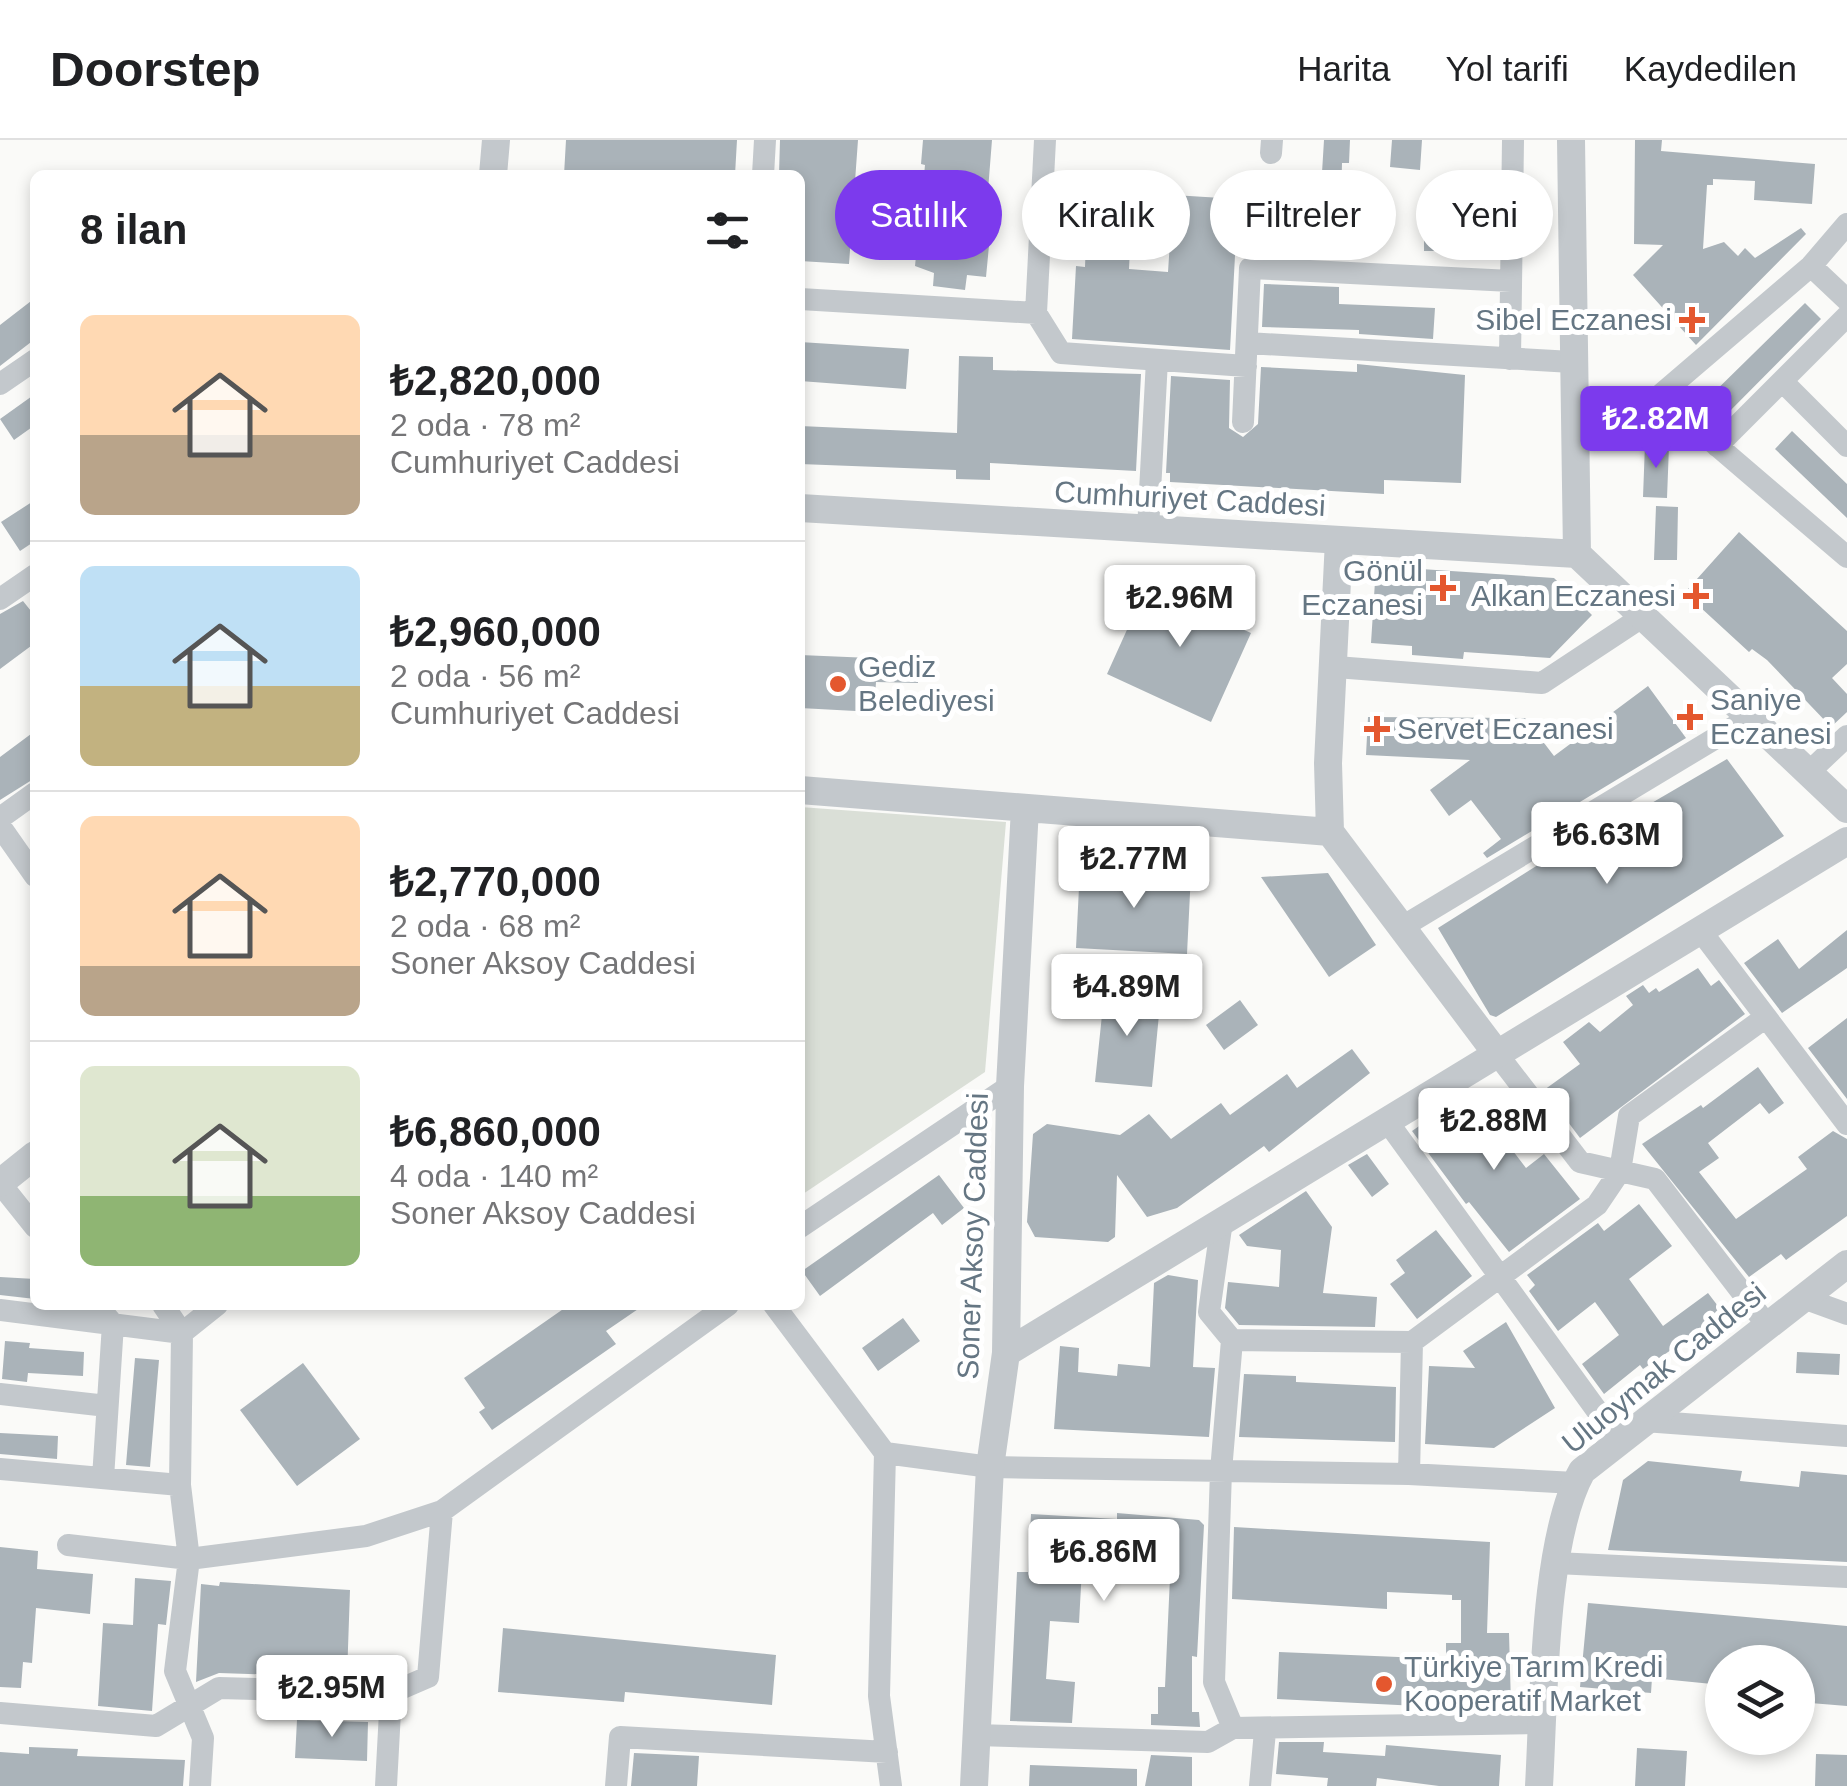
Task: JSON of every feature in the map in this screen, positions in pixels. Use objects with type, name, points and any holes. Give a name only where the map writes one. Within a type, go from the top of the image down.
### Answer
[{"type":"street","points":[[493,170],[496,140]]},
{"type":"street","points":[[763,170],[764,140]]},
{"type":"street","points":[[1045,140],[1036,313],[1062,353],[1157,360],[1247,355],[1572,362]]},
{"type":"street","points":[[1510,358],[1513,140]]},
{"type":"street","points":[[1572,140],[1577,554],[1847,809]]},
{"type":"street","points":[[1574,443],[1659,396],[1811,266],[1847,224]]},
{"type":"street","points":[[1811,266],[1847,300]]},
{"type":"street","points":[[1244,422],[1250,268],[1511,281]]},
{"type":"street","points":[[805,299],[1036,313]]},
{"type":"street","points":[[1716,446],[1847,316]]},
{"type":"street","points":[[1148,529],[1157,360]]},
{"type":"street","points":[[0,384],[30,363]]},
{"type":"street","points":[[1782,381],[1847,446]]},
{"type":"street","points":[[1659,396],[1847,557]]},
{"type":"street","name":"Cumhuriyet Caddesi","points":[[805,508],[1577,554]]},
{"type":"street","points":[[1339,540],[1336,667],[1328,764],[1330,832],[1580,1162],[1655,1179],[1767,1325]]},
{"type":"street","points":[[0,599],[30,578]]},
{"type":"street","points":[[1336,667],[1542,682],[1642,617]]},
{"type":"street","points":[[1402,927],[1749,718]]},
{"type":"street","points":[[1808,773],[1847,736]]},
{"type":"street","points":[[805,790],[1330,832]]},
{"type":"street","points":[[30,799],[2,832],[30,869]]},
{"type":"street","name":"Soner Aksoy Caddesi","points":[[974,1786],[990,1467],[1006,1353],[1010,1086],[1025,808]]},
{"type":"street","points":[[1006,1353],[1847,840]]},
{"type":"street","points":[[1700,930],[1847,1124]]},
{"type":"street","points":[[1232,1340],[1412,1342],[1597,1205],[1620,1171],[1629,1116],[1766,1017]]},
{"type":"street","points":[[805,1224],[1010,1086]]},
{"type":"street","points":[[1387,1121],[1619,1440]]},
{"type":"street","points":[[30,1159],[0,1183],[30,1221]]},
{"type":"street","points":[[1222,1221],[1209,1312],[1232,1340],[1220,1470],[1214,1682],[1233,1728]]},
{"type":"street","name":"Uluoymak Caddesi","points":[[1539,1786],[1560,1524],[1575,1483],[1592,1461],[1847,1264]]},
{"type":"street","points":[[1803,1298],[1847,1314]]},
{"type":"street","points":[[0,1310],[182,1333],[211,1310]]},
{"type":"street","points":[[102,1310],[112,1324],[103,1478]]},
{"type":"street","points":[[166,1310],[182,1333],[180,1484],[189,1559],[176,1671],[203,1738],[200,1786]]},
{"type":"street","points":[[68,1546],[189,1559],[366,1536],[442,1511],[721,1310]]},
{"type":"street","points":[[778,1310],[885,1453],[880,1696],[891,1786]]},
{"type":"street","points":[[1409,1474],[1412,1342]]},
{"type":"street","points":[[0,1394],[107,1406]]},
{"type":"street","points":[[1644,1421],[1847,1436]]},
{"type":"street","points":[[885,1453],[990,1467],[1409,1474],[1575,1483]]},
{"type":"street","points":[[0,1469],[180,1484]]},
{"type":"street","points":[[0,1712],[156,1726],[219,1688],[391,1693],[428,1677],[442,1511]]},
{"type":"street","points":[[1556,1563],[1847,1577]]},
{"type":"street","points":[[386,1786],[391,1693]]},
{"type":"street","points":[[976,1735],[1208,1742],[1233,1728],[1543,1723]]},
{"type":"street","points":[[1260,1786],[1265,1730]]},
{"type":"street","points":[[616,1786],[620,1737],[886,1752]]},
{"type":"shaded area","points":[[805,807],[1006,822],[985,1072],[805,1193]]},
{"type":"building","points":[[566,140],[737,140],[735,170],[564,170]]},
{"type":"building","points":[[780,140],[858,140],[856,170],[835,170],[835,260],[849,260],[849,264],[805,261],[805,170],[779,170]]},
{"type":"building","points":[[923,140],[992,140],[990,170],[925,170],[921,164]]},
{"type":"building","points":[[1324,140],[1350,140],[1349,163],[1342,163],[1342,170],[1322,170]]},
{"type":"building","points":[[1392,140],[1422,140],[1420,170],[1390,167]]},
{"type":"building","points":[[1635,140],[1662,140],[1661,151],[1815,164],[1812,204],[1754,200],[1755,181],[1713,179],[1713,185],[1707,185],[1703,249],[1724,242],[1738,256],[1745,248],[1755,258],[1801,228],[1806,234],[1696,345],[1633,275],[1663,245],[1634,244]]},
{"type":"building","points":[[1190,196],[1210,197],[1210,260],[1235,260],[1230,350],[1072,339],[1076,266],[1085,267],[1085,260],[1129,260],[1129,269],[1168,272],[1169,260],[1190,260]]},
{"type":"building","points":[[916,260],[988,260],[986,277],[967,275],[965,290],[933,286],[934,273],[915,266]]},
{"type":"building","points":[[1264,284],[1339,287],[1339,304],[1435,308],[1433,339],[1359,334],[1359,330],[1262,327]]},
{"type":"building","points":[[30,302],[30,343],[0,366],[0,325]]},
{"type":"building","points":[[1805,303],[1821,319],[1716,425],[1697,409]]},
{"type":"building","points":[[805,342],[909,349],[906,389],[805,381]]},
{"type":"building","points":[[959,356],[993,357],[993,370],[1141,374],[1136,471],[990,463],[990,480],[956,479],[956,470],[805,464],[805,426],[957,433]]},
{"type":"building","points":[[1357,364],[1465,375],[1461,483],[1384,480],[1384,494],[1170,482],[1170,473],[1166,473],[1171,376],[1230,380],[1229,428],[1243,437],[1258,424],[1261,367],[1357,372]]},
{"type":"building","points":[[30,398],[30,429],[14,440],[0,419]]},
{"type":"building","points":[[1792,431],[1847,484],[1847,518],[1775,449]]},
{"type":"building","points":[[1645,444],[1669,446],[1667,498],[1643,497]]},
{"type":"building","points":[[30,503],[30,544],[20,551],[1,522]]},
{"type":"building","points":[[1656,506],[1678,507],[1677,560],[1654,560]]},
{"type":"building","points":[[1739,532],[1847,631],[1847,664],[1832,678],[1847,694],[1847,712],[1831,727],[1767,660],[1752,649],[1749,652],[1700,607],[1703,604],[1688,589]]},
{"type":"building","points":[[1376,566],[1554,578],[1592,615],[1550,658],[1464,652],[1463,659],[1412,655],[1412,646],[1371,643]]},
{"type":"building","points":[[1149,581],[1189,600],[1193,591],[1228,607],[1222,620],[1251,633],[1211,722],[1107,674]]},
{"type":"building","points":[[23,601],[30,610],[30,647],[0,669],[0,614]]},
{"type":"building","name":"Gediz Belediyesi","points":[[805,655],[918,660],[918,683],[876,682],[874,712],[805,708]]},
{"type":"building","points":[[1648,686],[1686,738],[1487,858],[1483,853],[1501,839],[1471,800],[1449,816],[1430,790],[1470,760],[1366,755],[1368,717],[1525,718],[1554,756]]},
{"type":"building","points":[[30,735],[30,781],[0,800],[0,757]]},
{"type":"building","points":[[1727,759],[1784,836],[1496,1017],[1490,1015],[1438,928],[1598,827],[1602,832]]},
{"type":"building","points":[[1080,867],[1191,873],[1187,954],[1076,948]]},
{"type":"building","points":[[1328,873],[1376,945],[1329,977],[1261,877]]},
{"type":"building","points":[[1847,930],[1847,968],[1782,1013],[1744,963],[1778,939],[1799,969]]},
{"type":"building","points":[[1698,968],[1711,986],[1719,980],[1745,1014],[1580,1138],[1544,1090],[1580,1064],[1563,1042],[1589,1022],[1600,1032],[1633,1005],[1626,996],[1643,985],[1649,993],[1656,988],[1659,992]]},
{"type":"building","points":[[1105,986],[1138,989],[1137,1001],[1160,1004],[1152,1087],[1095,1082]]},
{"type":"building","points":[[1240,1000],[1258,1025],[1224,1050],[1206,1025]]},
{"type":"building","points":[[1847,1018],[1847,1099],[1808,1048]]},
{"type":"building","points":[[1352,1049],[1370,1073],[1269,1152],[1264,1146],[1177,1208],[1147,1217],[1117,1175],[1115,1237],[1108,1242],[1035,1237],[1027,1222],[1033,1134],[1047,1124],[1120,1135],[1149,1114],[1171,1139],[1221,1103],[1230,1115],[1287,1074],[1297,1088]]},
{"type":"building","points":[[1758,1067],[1784,1103],[1769,1114],[1760,1103],[1708,1143],[1719,1158],[1699,1172],[1736,1219],[1807,1169],[1798,1157],[1833,1131],[1847,1139],[1847,1216],[1786,1260],[1781,1254],[1749,1277],[1642,1144],[1701,1105],[1703,1108]]},
{"type":"building","points":[[1468,1092],[1526,1168],[1544,1154],[1580,1199],[1509,1252],[1469,1202],[1466,1204],[1412,1131]]},
{"type":"building","points":[[1367,1154],[1389,1184],[1372,1197],[1348,1165]]},
{"type":"building","points":[[939,1175],[964,1208],[942,1225],[933,1213],[820,1296],[805,1275],[805,1269]]},
{"type":"building","points":[[1306,1191],[1332,1227],[1323,1293],[1377,1297],[1375,1327],[1239,1325],[1225,1308],[1228,1282],[1279,1287],[1281,1250],[1247,1246],[1239,1235]]},
{"type":"building","points":[[1639,1204],[1672,1246],[1629,1279],[1663,1326],[1708,1293],[1724,1314],[1643,1369],[1640,1365],[1604,1394],[1582,1364],[1619,1335],[1595,1302],[1558,1331],[1529,1291],[1535,1285],[1527,1275],[1598,1223],[1604,1231]]},
{"type":"building","points":[[1436,1230],[1472,1276],[1417,1319],[1390,1284],[1405,1273],[1396,1260]]},
{"type":"building","points":[[1168,1275],[1198,1280],[1193,1367],[1215,1368],[1209,1437],[1054,1429],[1060,1346],[1079,1348],[1078,1372],[1117,1376],[1118,1364],[1150,1367],[1154,1283]]},
{"type":"building","points":[[0,1277],[30,1279],[30,1298],[0,1295]]},
{"type":"building","points":[[562,1310],[637,1310],[606,1331],[616,1344],[492,1430],[479,1412],[485,1408],[464,1378]]},
{"type":"building","points":[[903,1318],[920,1341],[878,1371],[862,1348]]},
{"type":"building","points":[[1506,1322],[1555,1408],[1494,1448],[1425,1444],[1429,1366],[1475,1368],[1463,1351]]},
{"type":"building","points":[[5,1341],[30,1343],[29,1348],[84,1352],[83,1376],[28,1373],[27,1382],[2,1379]]},
{"type":"building","points":[[1797,1352],[1840,1354],[1839,1375],[1796,1373]]},
{"type":"building","points":[[135,1358],[159,1360],[150,1467],[126,1465]]},
{"type":"building","points":[[303,1363],[360,1439],[297,1486],[240,1410]]},
{"type":"building","points":[[1244,1374],[1296,1376],[1296,1382],[1396,1387],[1395,1442],[1239,1437]]},
{"type":"building","points":[[0,1433],[58,1436],[57,1459],[0,1454]]},
{"type":"building","points":[[1648,1461],[1742,1471],[1740,1481],[1799,1487],[1801,1471],[1847,1475],[1847,1562],[1608,1550],[1623,1480]]},
{"type":"building","points":[[1117,1513],[1199,1520],[1204,1525],[1197,1657],[1192,1656],[1192,1712],[1199,1712],[1200,1727],[1151,1725],[1151,1714],[1158,1714],[1158,1687],[1165,1687],[1170,1577],[1082,1568],[1079,1623],[1050,1621],[1046,1679],[1075,1682],[1072,1723],[1010,1721],[1017,1572],[1028,1572],[1031,1514],[1117,1519]]},
{"type":"building","points":[[1234,1527],[1490,1542],[1487,1633],[1509,1633],[1511,1705],[1438,1707],[1277,1699],[1279,1652],[1446,1659],[1446,1643],[1461,1643],[1461,1600],[1452,1600],[1452,1595],[1387,1592],[1387,1609],[1232,1599]]},
{"type":"building","points":[[0,1547],[38,1551],[37,1569],[93,1574],[90,1614],[36,1608],[32,1663],[23,1662],[21,1688],[0,1687]]},
{"type":"building","points":[[135,1578],[171,1581],[166,1625],[158,1624],[152,1711],[98,1706],[103,1623],[133,1625]]},
{"type":"building","points":[[220,1582],[350,1590],[347,1677],[219,1673],[196,1682],[201,1584],[219,1586]]},
{"type":"building","points":[[1588,1603],[1847,1626],[1847,1706],[1815,1703],[1815,1645],[1705,1645],[1705,1683],[1652,1678],[1651,1693],[1580,1687]]},
{"type":"building","points":[[503,1628],[776,1655],[772,1705],[625,1692],[624,1702],[498,1692]]},
{"type":"building","points":[[297,1720],[368,1722],[367,1761],[295,1758]]},
{"type":"building","points":[[1279,1742],[1324,1742],[1323,1752],[1385,1756],[1386,1745],[1501,1755],[1499,1786],[1439,1786],[1377,1778],[1376,1786],[1327,1786],[1328,1778],[1276,1774]]},
{"type":"building","points":[[29,1747],[78,1749],[77,1756],[185,1760],[183,1786],[0,1786],[0,1752],[29,1754]]},
{"type":"building","points":[[1637,1748],[1687,1751],[1685,1786],[1635,1786]]},
{"type":"building","points":[[634,1753],[699,1756],[697,1786],[631,1786]]},
{"type":"building","points":[[1816,1754],[1847,1755],[1847,1786],[1815,1786]]},
{"type":"building","points":[[1151,1755],[1192,1757],[1192,1786],[1145,1786]]},
{"type":"building","points":[[1030,1765],[1137,1769],[1137,1786],[1029,1786]]},
{"type":"place","name":"Sibel Eczanesi","points":[[1692,320]]},
{"type":"place","name":"Gönül Eczanesi","points":[[1443,588]]},
{"type":"place","name":"Alkan Eczanesi","points":[[1696,596]]},
{"type":"place","name":"Gediz Belediyesi","points":[[838,684]]},
{"type":"place","name":"Saniye Eczanesi","points":[[1690,717]]},
{"type":"place","name":"Servet Eczanesi","points":[[1377,729]]},
{"type":"place","name":"Türkiye Tarım Kredi Kooperatif Market","points":[[1384,1684]]}]
